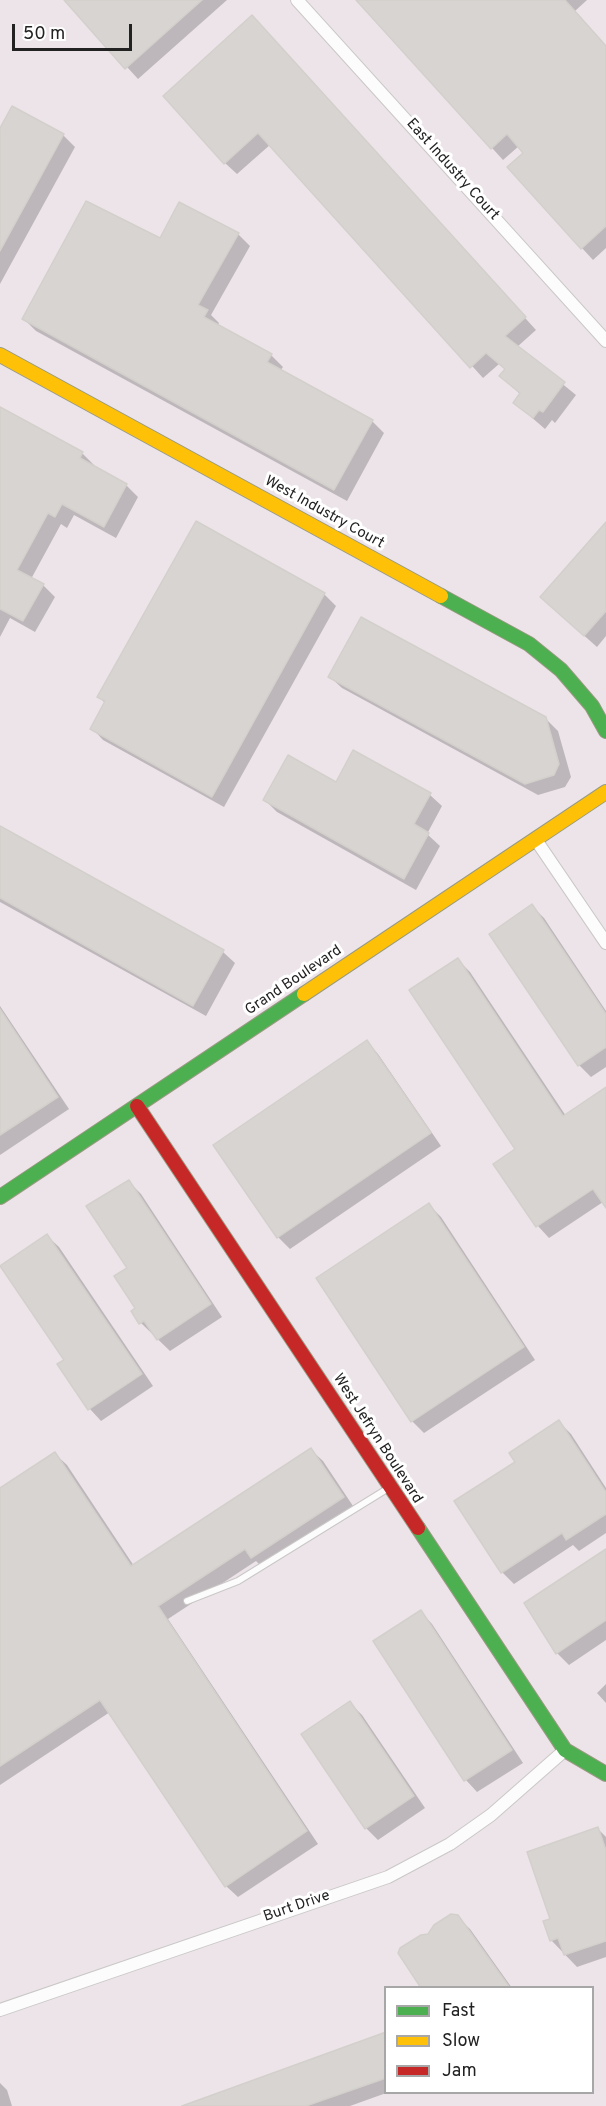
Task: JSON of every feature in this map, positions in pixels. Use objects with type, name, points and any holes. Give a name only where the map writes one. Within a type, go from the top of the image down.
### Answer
[{"type":"street","name":"East Industry Court","points":[[297,0],[606,341]]},
{"type":"street","name":"West Industry Court","points":[[0,355],[529,644],[561,670],[592,706],[606,731]]},
{"type":"street","name":"Grand Boulevard","points":[[0,1197],[606,792]]},
{"type":"street","points":[[536,840],[606,943]]},
{"type":"street","name":"West Jefryn Boulevard","points":[[137,1106],[565,1750],[606,1774]]},
{"type":"street","name":"Burt Drive","points":[[0,2010],[388,1877],[450,1844],[491,1815],[565,1750]]},
{"type":"lane","points":[[187,1601],[238,1581],[389,1487]]},
{"type":"shaded area","points":[[0,0],[606,0],[606,2106],[0,2106]]},
{"type":"building","points":[[64,0],[202,0],[125,69]]},
{"type":"building","points":[[356,0],[565,0],[606,46],[606,226],[581,249],[507,167],[523,153],[507,134],[491,149]]},
{"type":"building","points":[[252,15],[526,317],[505,336],[565,382],[543,412],[539,410],[533,418],[513,403],[520,393],[499,376],[505,369],[486,353],[470,368],[258,133],[224,164],[163,96]]},
{"type":"building","points":[[12,106],[64,134],[0,251],[0,128]]},
{"type":"building","points":[[86,201],[160,238],[179,202],[239,233],[198,305],[208,310],[204,317],[272,354],[267,362],[373,420],[334,490],[22,319]]},
{"type":"building","points":[[0,407],[83,452],[80,458],[127,484],[104,527],[62,504],[55,517],[48,513],[17,570],[44,584],[23,621],[0,609]]},
{"type":"building","points":[[196,521],[325,593],[212,797],[90,729],[105,701],[97,697]]},
{"type":"building","points":[[606,522],[606,611],[584,636],[540,597]]},
{"type":"building","points":[[361,617],[546,717],[559,764],[554,775],[525,784],[328,677]]},
{"type":"building","points":[[353,750],[431,793],[414,824],[429,833],[404,879],[263,800],[288,755],[336,782]]},
{"type":"building","points":[[0,826],[224,950],[193,1006],[0,898]]},
{"type":"building","points":[[532,904],[606,1014],[606,1047],[578,1066],[489,934]]},
{"type":"building","points":[[458,958],[563,1116],[606,1087],[606,1208],[593,1189],[536,1227],[493,1164],[515,1149],[409,990]]},
{"type":"building","points":[[0,1009],[58,1097],[0,1135]]},
{"type":"building","points":[[367,1040],[431,1133],[277,1238],[213,1145]]},
{"type":"building","points":[[129,1180],[211,1304],[157,1340],[144,1321],[139,1324],[131,1311],[135,1308],[114,1276],[127,1268],[86,1206]]},
{"type":"building","points":[[429,1203],[524,1347],[411,1422],[316,1278]]},
{"type":"building","points":[[47,1234],[142,1374],[88,1410],[57,1364],[64,1360],[0,1266]]},
{"type":"building","points":[[559,1420],[606,1492],[606,1514],[566,1540],[562,1533],[501,1573],[454,1501],[515,1462],[509,1453]]},
{"type":"building","points":[[311,1448],[344,1497],[251,1558],[245,1549],[158,1606],[307,1831],[225,1887],[100,1700],[0,1766],[0,1488],[55,1452],[131,1566]]},
{"type":"building","points":[[606,1549],[606,1620],[556,1654],[524,1603]]},
{"type":"building","points":[[421,1610],[512,1750],[464,1781],[373,1641]]},
{"type":"building","points":[[350,1701],[414,1796],[365,1829],[301,1734]]},
{"type":"building","points":[[598,1827],[606,1850],[606,1941],[564,1955],[558,1938],[550,1941],[543,1921],[550,1919],[527,1852]]},
{"type":"building","points":[[451,1914],[458,1915],[509,1986],[420,1986],[398,1953],[400,1948],[421,1935],[428,1934],[434,1925]]},
{"type":"building","points":[[384,2033],[384,2079],[306,2106],[182,2106]]},
{"type":"traffic: fast","points":[[441,596],[529,644],[561,670],[592,706],[606,731]]},
{"type":"traffic: fast","points":[[0,1197],[304,994]]},
{"type":"traffic: fast","points":[[418,1528],[565,1750],[606,1774]]},
{"type":"traffic: slow","points":[[0,355],[441,596]]},
{"type":"traffic: slow","points":[[304,994],[606,792]]},
{"type":"traffic: jam","points":[[137,1106],[418,1528]]}]
